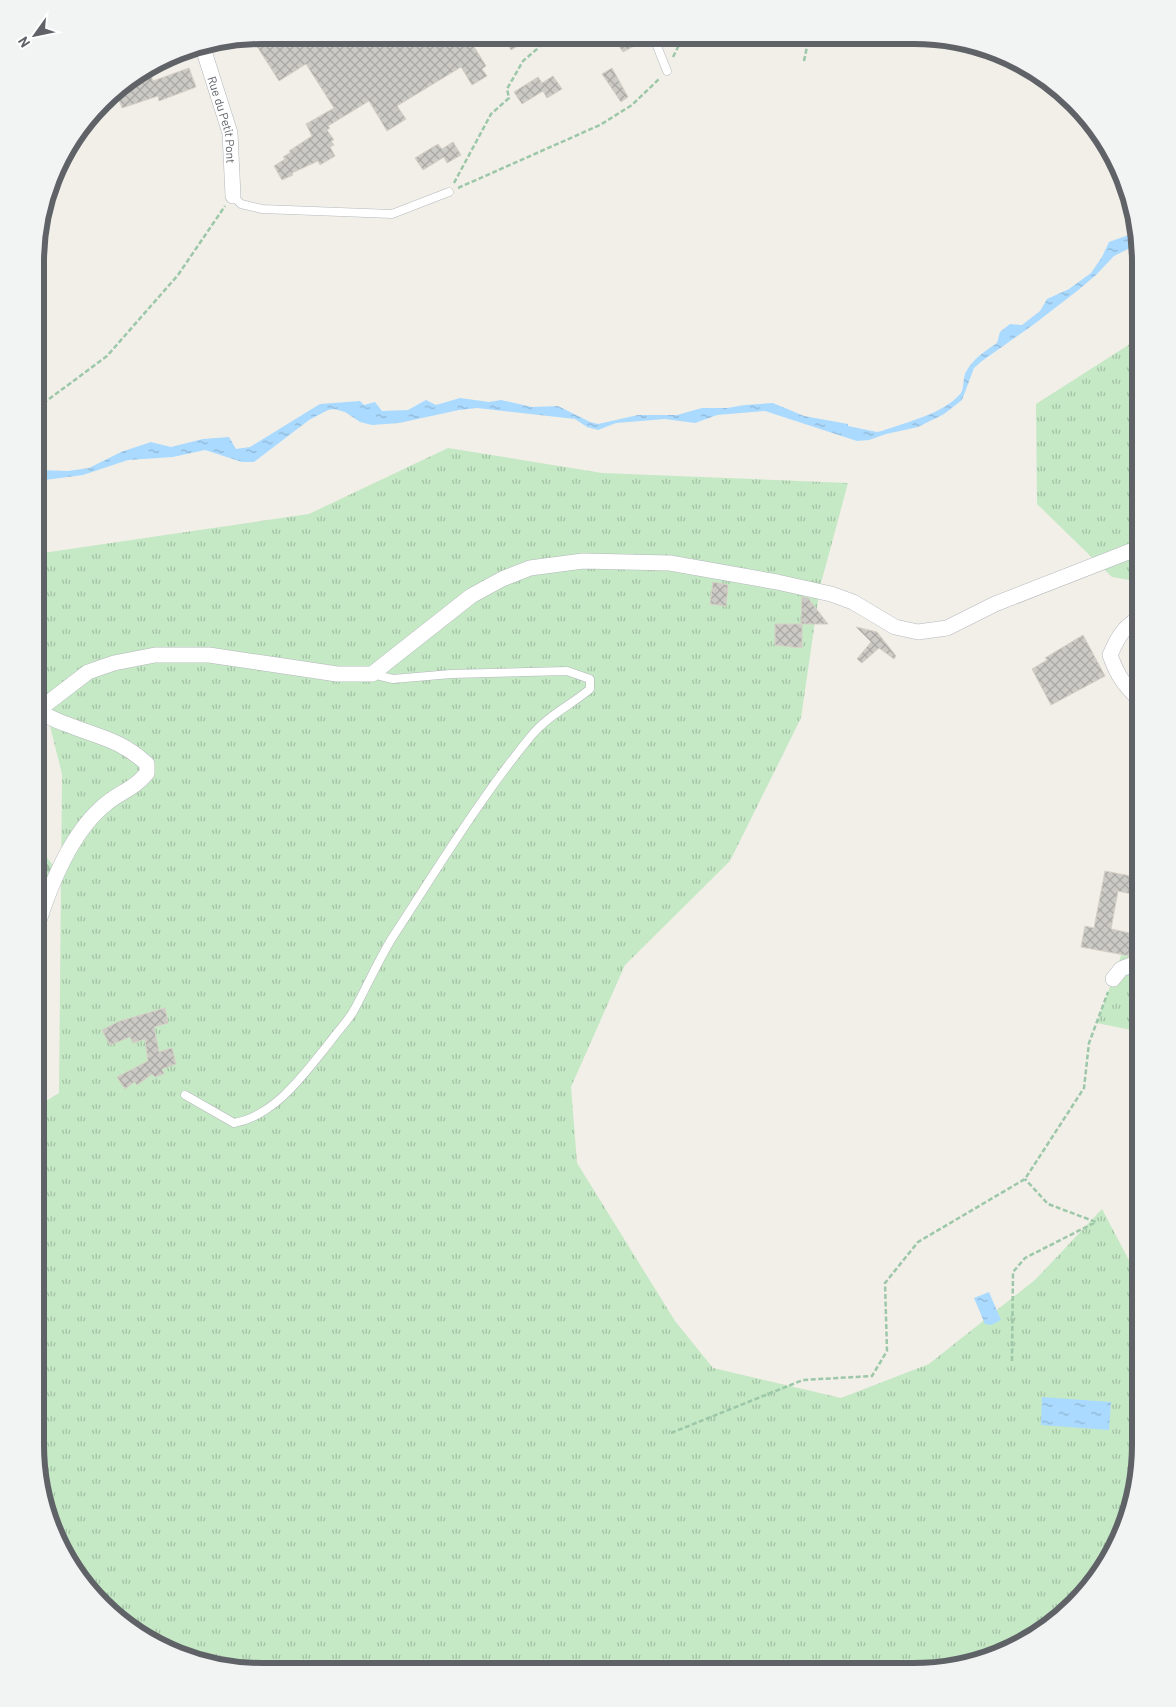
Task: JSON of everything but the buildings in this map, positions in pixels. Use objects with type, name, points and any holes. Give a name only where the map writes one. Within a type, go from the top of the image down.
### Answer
[{"type":"street","name":"Rue du Petit Pont","points":[[204,51],[230,133],[232,196]]},
{"type":"street","points":[[44,707],[88,672],[114,664],[155,656],[210,655],[336,674],[372,674],[470,596],[502,579],[530,568],[583,561],[670,563],[777,582],[831,594],[853,602],[895,627],[918,632],[947,628],[996,604],[1132,551]]},
{"type":"street","points":[[1132,621],[1118,636],[1110,655],[1116,673],[1132,693]]},
{"type":"street","points":[[44,715],[117,742],[137,754],[147,764],[147,773],[139,784],[107,803],[75,839],[48,891],[44,904]]},
{"type":"street","points":[[1113,979],[1120,969],[1132,964]]},
{"type":"lane","points":[[656,44],[667,71]]},
{"type":"lane","points":[[232,196],[241,204],[262,209],[392,214],[449,192]]},
{"type":"lane","points":[[185,1095],[234,1123],[247,1121],[278,1101],[310,1068],[352,1014],[384,951],[477,808],[532,734],[559,711],[580,698],[590,689],[590,679],[567,671],[451,674],[393,679],[372,674]]},
{"type":"path","points":[[449,192],[491,114],[509,98],[507,89],[523,61],[541,44]]},
{"type":"path","points":[[449,192],[600,125],[632,105],[667,71],[678,44]]},
{"type":"path","points":[[804,61],[807,44]]},
{"type":"path","points":[[44,403],[108,356],[178,274],[232,196]]},
{"type":"path","points":[[671,1433],[803,1380],[872,1376],[886,1352],[885,1283],[918,1242],[1025,1179],[1084,1088],[1090,1043],[1113,979]]},
{"type":"path","points":[[1012,1361],[1013,1272],[1025,1258],[1096,1222],[1048,1204],[1025,1179]]},
{"type":"green space","points":[[1132,343],[1132,580],[1112,577],[1037,504],[1036,404]]},
{"type":"green space","points":[[448,448],[602,473],[848,483],[820,587],[801,718],[730,861],[625,965],[571,1087],[577,1163],[675,1321],[713,1368],[841,1398],[929,1364],[1036,1279],[1102,1209],[1132,1266],[1132,1460],[1128,1488],[1116,1529],[1096,1566],[1078,1589],[1058,1609],[1035,1627],[1011,1641],[985,1652],[929,1663],[247,1663],[205,1656],[165,1641],[141,1627],[118,1609],[98,1589],[80,1566],[66,1542],[55,1516],[44,1460],[44,1102],[59,1093],[62,774],[44,702],[44,553],[309,514]]},
{"type":"green space","points":[[44,854],[53,865],[44,903]]},
{"type":"green space","points":[[1132,925],[1132,1030],[1097,1023]]},
{"type":"water","points":[[1130,234],[1132,248],[1114,256],[1077,291],[974,368],[962,400],[944,414],[918,427],[869,440],[857,441],[765,411],[717,415],[695,423],[665,419],[616,423],[598,430],[587,427],[575,419],[477,408],[399,423],[372,425],[360,422],[345,412],[334,409],[328,410],[309,420],[254,462],[242,462],[205,450],[173,457],[128,460],[83,475],[44,480],[44,470],[68,471],[89,468],[121,452],[151,442],[171,447],[203,439],[229,437],[236,449],[250,447],[320,404],[360,401],[364,405],[375,402],[382,411],[408,410],[426,400],[436,405],[460,398],[489,402],[501,400],[532,407],[558,406],[598,424],[638,415],[677,415],[702,408],[727,408],[773,403],[804,416],[848,424],[848,426],[877,432],[882,431],[935,412],[954,400],[962,391],[964,376],[971,364],[997,343],[1000,332],[1010,324],[1022,325],[1040,311],[1047,299],[1069,289],[1091,273],[1109,242]]},
{"type":"water","points":[[989,1292],[1001,1320],[991,1325],[985,1324],[974,1298]]},
{"type":"water","points":[[1042,1397],[1111,1402],[1109,1430],[1041,1425]]}]
